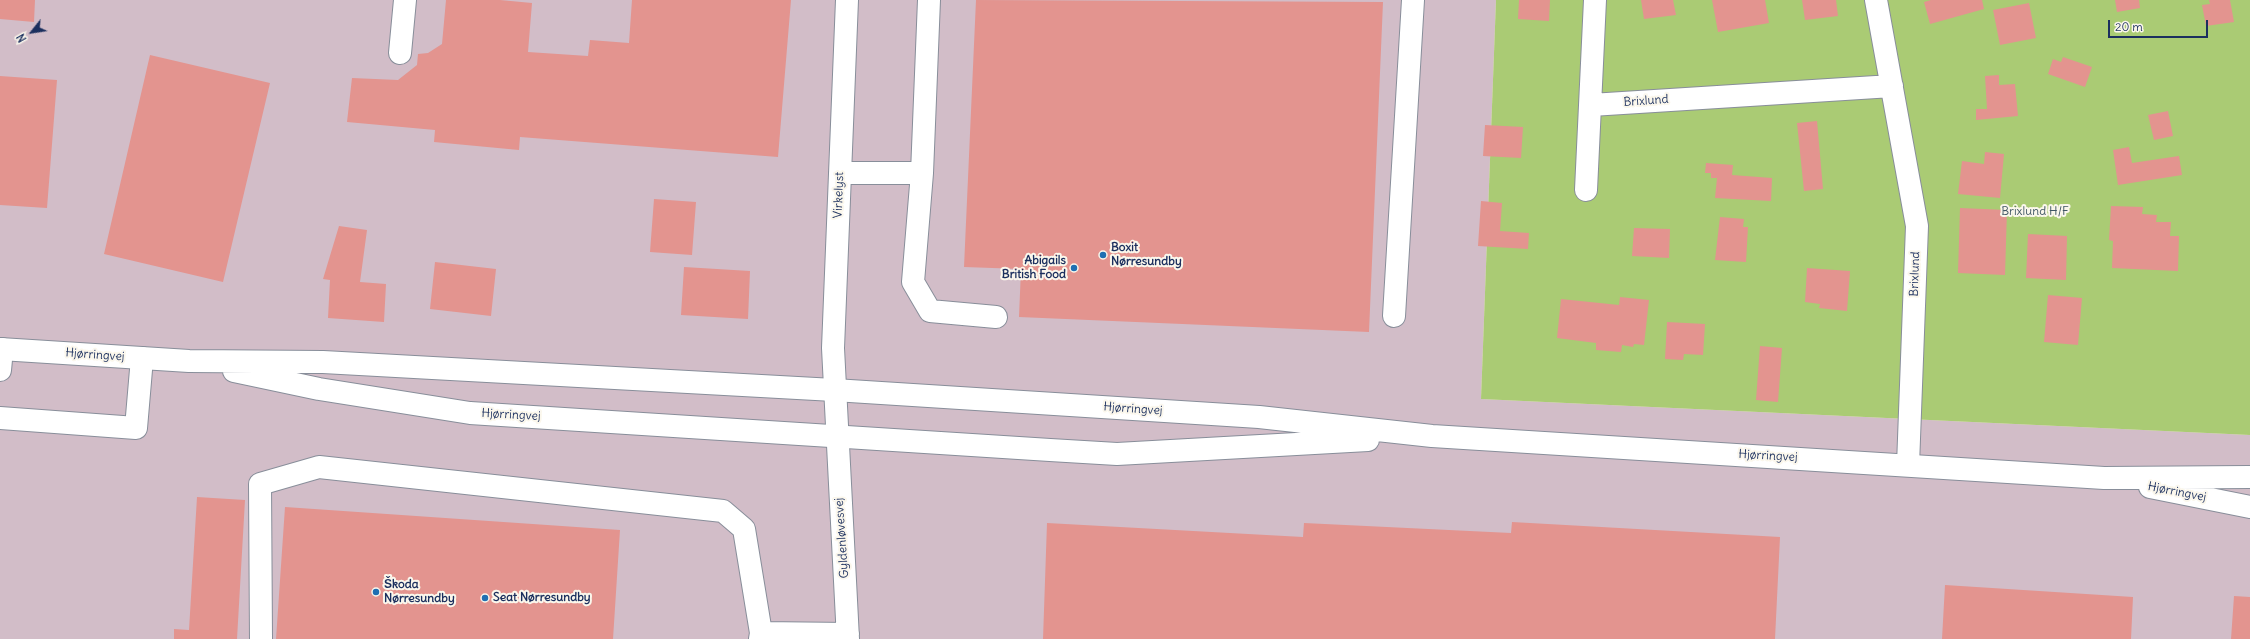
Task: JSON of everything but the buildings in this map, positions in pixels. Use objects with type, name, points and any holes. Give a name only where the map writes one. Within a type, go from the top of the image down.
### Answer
[{"type":"main road","points":[[400,53],[405,0]]},
{"type":"main road","name":"Virkelyst","points":[[834,390],[833,348],[847,0]]},
{"type":"main road","points":[[929,0],[922,173],[913,282],[930,310],[996,317]]},
{"type":"main road","points":[[1394,316],[1413,0]]},
{"type":"main road","points":[[1586,190],[1596,0]]},
{"type":"main road","name":"Brixlund","points":[[1876,0],[1917,226],[1908,465]]},
{"type":"main road","name":"Brixlund","points":[[1590,105],[1892,86]]},
{"type":"main road","points":[[840,173],[922,173]]},
{"type":"main road","name":"Hjørringvej","points":[[1,356],[142,358],[190,361],[323,362],[834,390],[1259,417],[1432,436],[2104,478],[2250,477]]},
{"type":"main road","points":[[0,418],[136,428],[142,358]]},
{"type":"main road","name":"Hjørringvej","points":[[190,361],[319,389],[470,413],[1117,454],[1432,436]]},
{"type":"main road","points":[[834,390],[837,437]]},
{"type":"main road","name":"Gyldenløvesvej","points":[[837,437],[848,636]]},
{"type":"main road","points":[[260,639],[260,484],[319,467],[723,511],[744,529],[761,636],[848,636]]},
{"type":"main road","name":"Hjørringvej","points":[[2104,478],[2250,507]]},
{"type":"shaded area","points":[[0,0],[1496,0],[1481,399],[2250,435],[2250,639],[0,639]]},
{"type":"green space","name":"Brixlund H/F","points":[[1496,0],[2250,0],[2250,435],[1481,399]]},
{"type":"place","name":"Boxit Nørresundby","points":[[1103,255]]},
{"type":"place","name":"Abigails British Food","points":[[1074,268]]},
{"type":"place","name":"Škoda Nørresundby","points":[[376,592]]},
{"type":"place","name":"Seat Nørresundby","points":[[485,598]]}]
